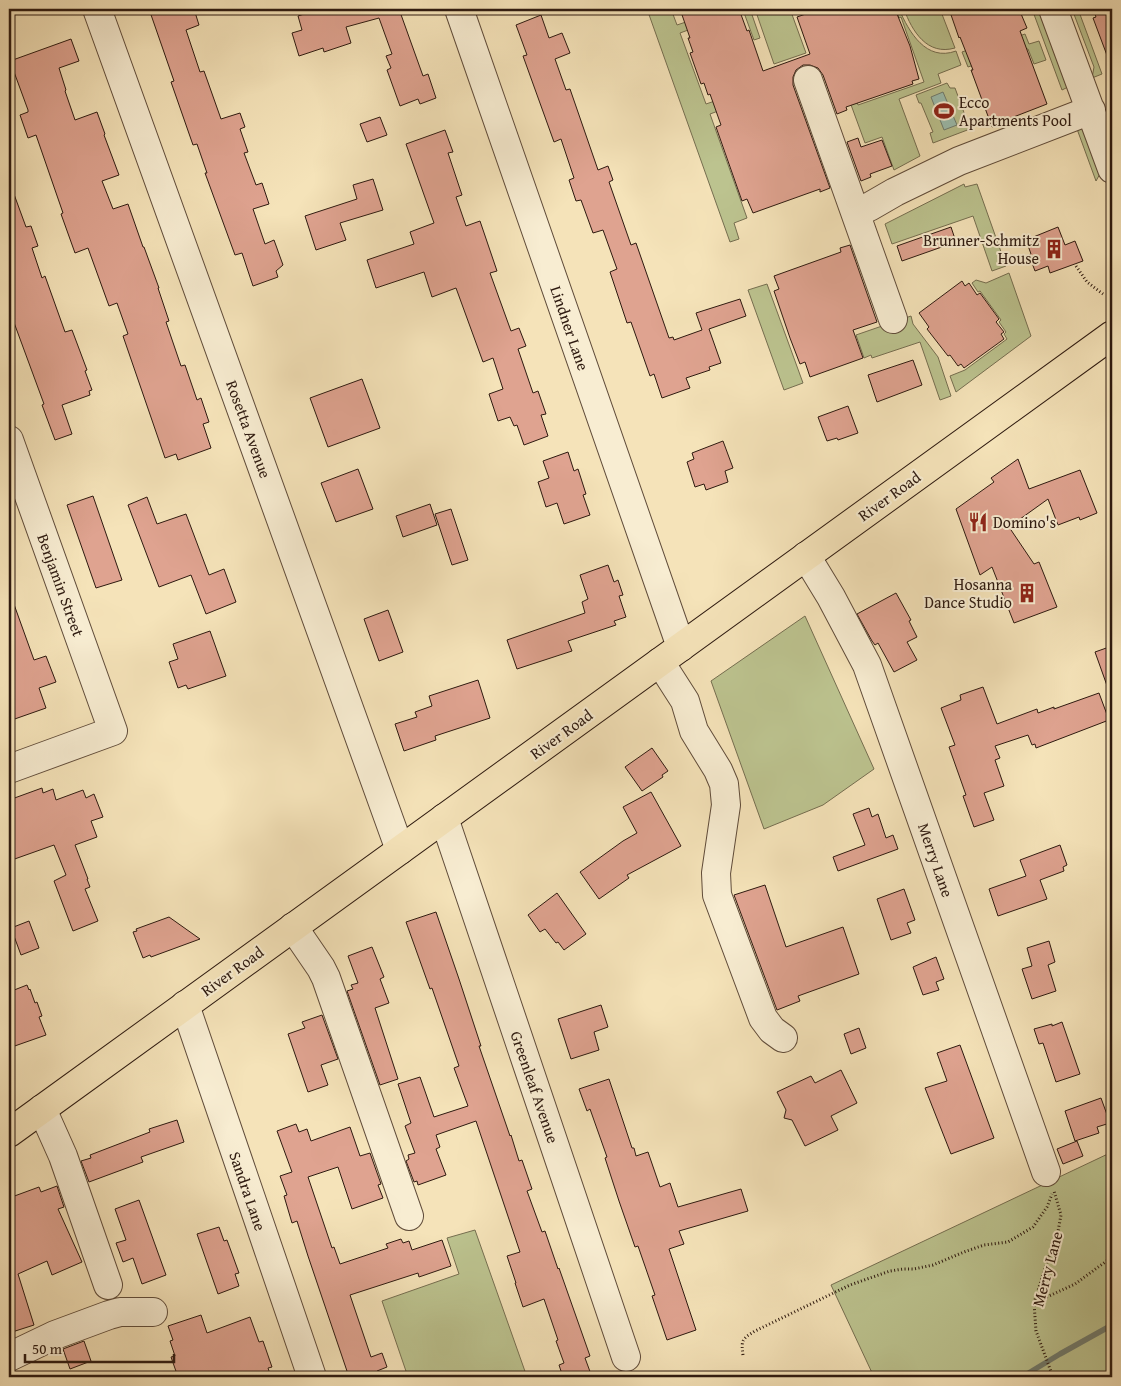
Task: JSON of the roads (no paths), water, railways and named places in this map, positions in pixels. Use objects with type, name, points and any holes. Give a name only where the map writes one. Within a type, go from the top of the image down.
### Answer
[{"type":"main road","name":"River Road","points":[[9,1133],[1112,335]]},
{"type":"street","name":"Rosetta Avenue","points":[[97,9],[400,850]]},
{"type":"street","name":"Lindner Lane","points":[[459,9],[694,731],[721,776],[726,805],[716,873],[717,895],[763,1018],[772,1030],[783,1038]]},
{"type":"street","points":[[1053,9],[1112,169]]},
{"type":"street","points":[[808,80],[893,319]]},
{"type":"street","points":[[856,213],[959,161],[1090,110]]},
{"type":"street","name":"Benjamin Street","points":[[9,440],[112,731],[9,769]]},
{"type":"street","name":"Merry Lane","points":[[806,556],[831,597],[867,665],[1050,1180]]},
{"type":"street","name":"Greenleaf Avenue","points":[[444,818],[626,1356]]},
{"type":"street","points":[[293,927],[326,978],[409,1216]]},
{"type":"street","name":"Sandra Lane","points":[[185,1006],[312,1377]]},
{"type":"street","points":[[42,1109],[63,1156],[108,1285]]},
{"type":"street","points":[[9,1357],[55,1335],[109,1314],[153,1312]]},
{"type":"waterway","points":[[1022,1377],[1112,1325]]},
{"type":"place","name":"Ecco Apartments Pool","points":[[944,111]]},
{"type":"place","name":"Brunner-Schmitz House","points":[[1054,249]]},
{"type":"place","name":"Domino's","points":[[978,522]]},
{"type":"place","name":"Hosanna Dance Studio","points":[[1027,593]]}]
